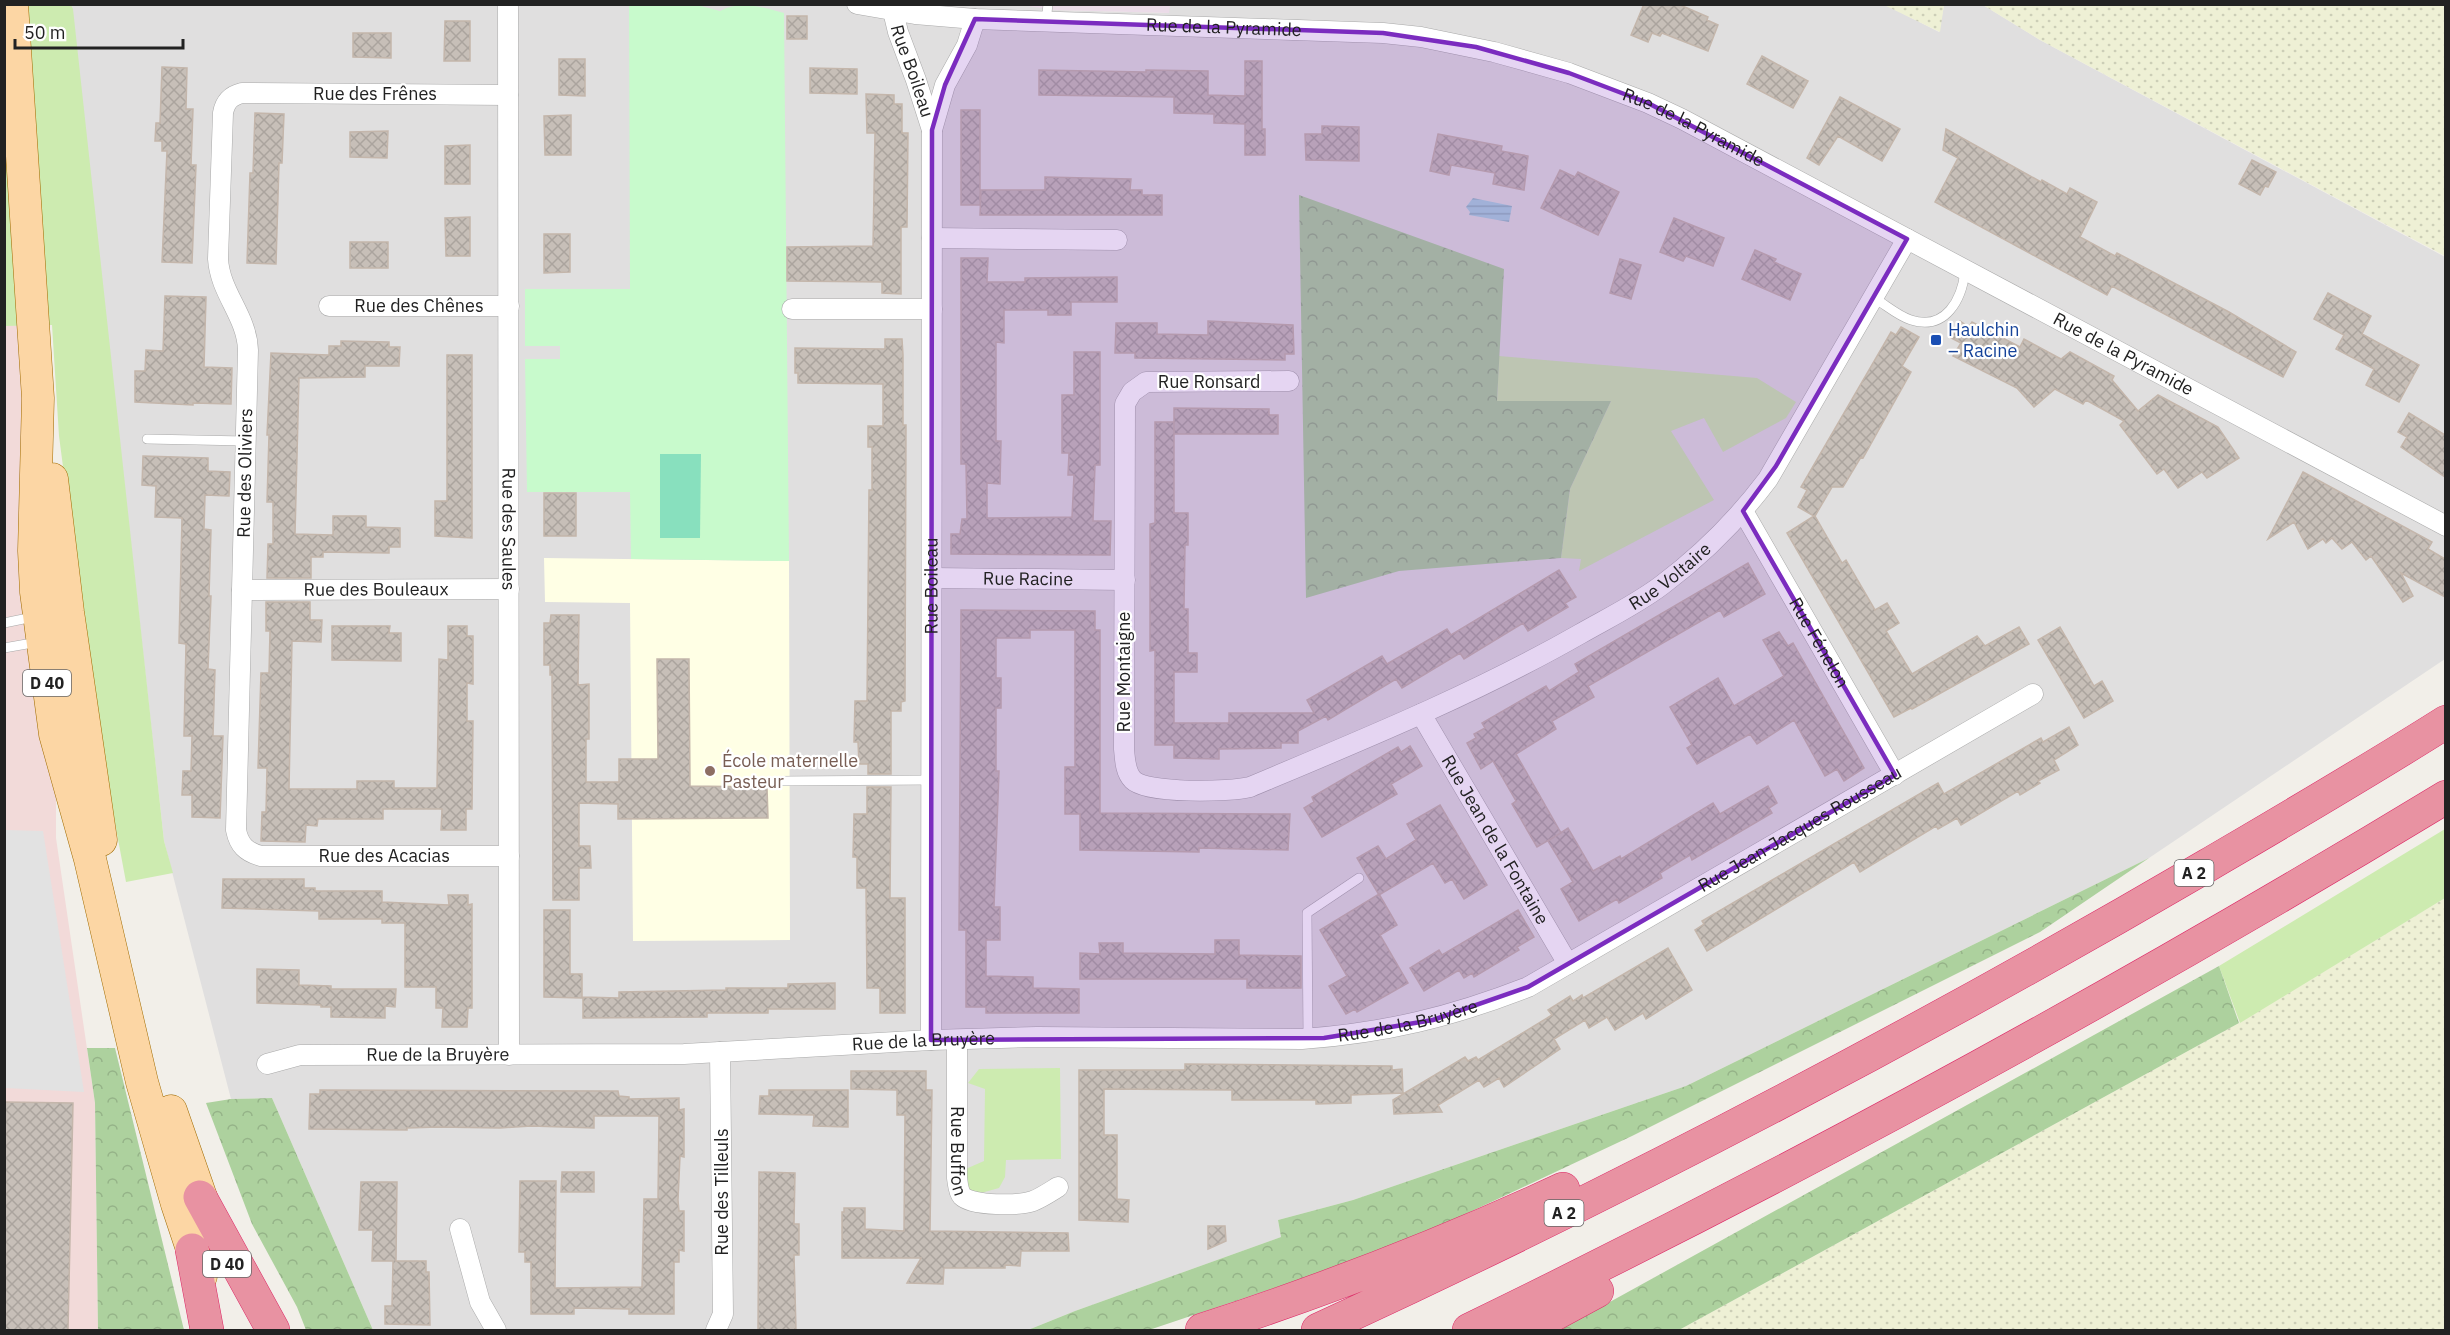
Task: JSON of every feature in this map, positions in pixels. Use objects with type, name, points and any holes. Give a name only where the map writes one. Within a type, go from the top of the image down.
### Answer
[{"type":"highway","name":"A 2","points":[[1318,1330],[1566,1212],[1807,1088],[2012,978],[2445,722]]},
{"type":"highway","points":[[1468,1330],[1598,1267],[1835,1146],[2110,995],[2262,908],[2445,797]]},
{"type":"highway","points":[[1202,1330],[1310,1295],[1414,1255],[1676,1137],[1807,1088]]},
{"type":"highway","points":[[1525,1330],[1722,1221],[1835,1146]]},
{"type":"highway","points":[[200,1197],[273,1330]]},
{"type":"highway","points":[[192,1250],[207,1330]]},
{"type":"main road","name":"D 40","points":[[12,4],[38,398],[52,475],[58,751],[93,869],[142,1082],[192,1250],[222,1330]]},
{"type":"main road","name":"D 40","points":[[55,627],[97,816],[119,931],[154,1061],[200,1197],[255,1330]]},
{"type":"street","name":"Rue des Saules","points":[[508,4],[509,1055]]},
{"type":"street","name":"Rue de la Pyramide","points":[[857,4],[883,8],[938,10],[975,19],[1047,13],[1383,33],[1442,40],[1494,52],[1586,79],[1666,111],[2445,526]]},
{"type":"street","name":"Rue Boileau","points":[[883,8],[898,32],[932,130]]},
{"type":"street","name":"Rue Boileau","points":[[931,1040],[932,130],[945,85],[967,45],[975,19]]},
{"type":"street","name":"Rue des Frênes","points":[[242,93],[508,95]]},
{"type":"street","name":"Rue des Oliviers","points":[[242,93],[228,100],[223,113],[218,259],[221,280],[243,321],[248,340],[236,830],[246,850],[261,856]]},
{"type":"street","points":[[932,238],[1117,240]]},
{"type":"street","name":"Rue Voltaire","points":[[1300,766],[1421,714],[1543,655],[1647,595],[1701,553],[1743,511],[1776,466],[1907,238]]},
{"type":"street","name":"Rue des Chênes","points":[[329,306],[509,306]]},
{"type":"street","points":[[792,309],[932,309]]},
{"type":"street","name":"Rue Ronsard","points":[[1131,392],[1146,382],[1289,381]]},
{"type":"street","name":"Rue Montaigne","points":[[1131,392],[1125,404],[1124,413],[1124,749],[1126,766],[1133,780],[1147,787],[1158,789],[1241,789],[1300,766]]},
{"type":"street","name":"Rue Fénelon","points":[[1743,511],[1895,775]]},
{"type":"street","name":"Rue Racine","points":[[932,578],[1125,580]]},
{"type":"street","name":"Rue des Bouleaux","points":[[242,590],[509,589]]},
{"type":"street","name":"Rue Jean-Jacques Rousseau","points":[[1568,964],[2034,694]]},
{"type":"street","name":"Rue Jean de la Fontaine","points":[[1421,714],[1568,964]]},
{"type":"street","name":"Rue des Acacias","points":[[261,856],[509,856]]},
{"type":"street","name":"Rue de la Bruyère","points":[[267,1064],[311,1055],[720,1052],[931,1040],[1037,1037],[1308,1038],[1391,1029],[1440,1018],[1528,987],[1568,964]]},
{"type":"street","name":"Rue Buffon","points":[[957,1040],[957,1178],[960,1193],[970,1201],[1017,1203],[1035,1200],[1058,1187]]},
{"type":"street","name":"Rue des Tilleuls","points":[[716,1330],[723,1314],[720,1052]]},
{"type":"street","points":[[460,1229],[480,1302],[496,1330]]},
{"type":"lane","points":[[1874,298],[1910,320],[1929,321],[1948,312],[1956,305],[1965,271]]},
{"type":"lane","points":[[147,439],[245,441]]},
{"type":"lane","points":[[4,623],[55,627]]},
{"type":"lane","points":[[4,648],[55,627]]},
{"type":"lane","points":[[780,781],[932,780]]},
{"type":"lane","points":[[1308,1038],[1307,913],[1359,878]]},
{"type":"highlighted area","points":[[975,19],[1383,33],[1476,47],[1569,73],[1648,103],[1907,239],[1776,466],[1743,511],[1895,775],[1528,987],[1433,1020],[1324,1038],[931,1040],[932,130],[945,85]]},
{"type":"shaded area","points":[[1021,4],[1055,10],[1168,13],[1170,4],[1884,4],[1939,32],[1944,5],[1983,5],[2040,40],[2445,257],[2445,659],[2149,858],[1686,1086],[1353,1200],[1278,1220],[1281,1237],[1028,1330],[373,1330],[272,1098],[231,1099],[164,841],[71,5]]},
{"type":"shaded area","points":[[1021,5],[1170,5],[1169,13],[1055,10]]},
{"type":"shaded area","points":[[1884,5],[1944,5],[1940,32]]},
{"type":"shaded area","points":[[1983,5],[2445,5],[2445,256],[2040,40]]},
{"type":"shaded area","points":[[19,325],[56,787],[56,838],[95,1103],[98,1330],[5,1330],[4,326]]},
{"type":"shaded area","name":"École maternelle Pasteur","points":[[544,558],[789,561],[790,940],[633,941],[630,603],[545,602]]},
{"type":"shaded area","points":[[5,830],[43,831],[84,1092],[5,1088]]},
{"type":"shaded area","points":[[2445,898],[2445,1330],[1679,1330],[2239,1023]]},
{"type":"green space","points":[[5,5],[71,5],[73,9],[164,841],[173,873],[126,882],[97,727],[59,436],[52,325],[5,326]]},
{"type":"green space","points":[[629,5],[697,5],[720,11],[744,5],[784,13],[789,561],[631,559],[630,492],[527,492],[525,359],[560,359],[560,346],[525,346],[525,289],[630,289]]},
{"type":"green space","points":[[1299,195],[1504,269],[1497,401],[1611,401],[1570,489],[1561,558],[1399,571],[1306,598]]},
{"type":"green space","points":[[1499,356],[1757,378],[1796,402],[1786,418],[1723,452],[1704,418],[1671,431],[1714,500],[1579,571],[1581,559],[1561,558],[1570,489],[1611,401],[1497,401]]},
{"type":"green space","points":[[660,454],[701,454],[700,538],[660,538]]},
{"type":"green space","points":[[2445,829],[2445,898],[2240,1023],[2219,966]]},
{"type":"green space","points":[[2149,858],[2040,932],[1632,1136],[1391,1249],[1149,1330],[1028,1330],[1281,1237],[1278,1220],[1353,1200],[1686,1086]]},
{"type":"green space","points":[[2219,966],[2239,1023],[1679,1330],[1559,1330]]},
{"type":"green space","points":[[87,1048],[115,1048],[184,1330],[98,1330],[95,1103]]},
{"type":"green space","points":[[1060,1068],[1061,1159],[1006,1160],[1005,1177],[999,1188],[981,1193],[970,1190],[961,1171],[984,1161],[985,1089],[968,1083],[979,1069]]},
{"type":"green space","points":[[272,1098],[373,1330],[306,1330],[297,1307],[252,1224],[206,1103],[231,1099]]},
{"type":"water","points":[[1473,198],[1512,206],[1509,222],[1469,215],[1470,212],[1466,207]]},
{"type":"building","points":[[1644,4],[1678,4],[1708,17],[1707,20],[1718,25],[1708,51],[1662,33],[1660,36],[1652,33],[1648,42],[1631,35]]},
{"type":"building","points":[[787,16],[807,16],[807,39],[787,39]]},
{"type":"building","points":[[445,21],[470,21],[470,61],[444,61]]},
{"type":"building","points":[[353,33],[391,33],[391,58],[353,57]]},
{"type":"building","points":[[1762,56],[1808,81],[1793,108],[1747,84]]},
{"type":"building","points":[[559,59],[585,59],[585,96],[559,95]]},
{"type":"building","points":[[1245,61],[1262,61],[1262,129],[1265,129],[1265,155],[1245,155],[1245,124],[1214,123],[1214,114],[1174,113],[1174,97],[1039,95],[1039,70],[1146,72],[1146,70],[1208,71],[1208,95],[1245,96]]},
{"type":"building","points":[[162,67],[187,68],[186,109],[193,109],[191,165],[196,165],[192,263],[162,262],[167,151],[162,151],[162,141],[155,141],[156,123],[160,123]]},
{"type":"building","points":[[810,68],[857,69],[857,94],[810,93]]},
{"type":"building","points":[[866,94],[894,95],[894,104],[902,104],[902,133],[908,133],[907,227],[901,227],[901,294],[882,293],[882,282],[787,281],[787,247],[873,246],[875,133],[867,133]]},
{"type":"building","points":[[1840,97],[1900,129],[1882,161],[1838,136],[1819,165],[1807,158]]},
{"type":"building","points":[[961,110],[980,110],[980,205],[961,205]]},
{"type":"building","points":[[255,113],[284,114],[282,163],[279,163],[276,264],[247,263]]},
{"type":"building","points":[[571,115],[571,155],[545,155],[544,116]]},
{"type":"building","points":[[1322,126],[1359,127],[1359,161],[1306,160],[1305,134],[1322,134]]},
{"type":"building","points":[[1946,129],[2041,182],[2042,180],[2067,194],[2070,188],[2097,202],[2080,237],[2115,256],[2117,253],[2229,312],[2296,352],[2283,377],[2112,286],[2107,295],[1935,202],[1958,158],[1943,150]]},
{"type":"building","points":[[388,131],[387,158],[350,157],[350,132]]},
{"type":"building","points":[[1438,134],[1502,146],[1501,151],[1528,156],[1524,190],[1493,184],[1495,173],[1451,165],[1449,175],[1430,171]]},
{"type":"building","points":[[470,145],[470,184],[445,184],[445,146]]},
{"type":"building","points":[[2252,160],[2276,172],[2268,187],[2265,186],[2260,195],[2239,184]]},
{"type":"building","points":[[1560,170],[1575,177],[1578,172],[1619,192],[1598,235],[1541,208]]},
{"type":"building","points":[[1045,177],[1131,179],[1130,190],[1142,190],[1142,195],[1162,195],[1162,215],[980,215],[981,190],[1045,190]]},
{"type":"building","points":[[470,217],[470,256],[446,256],[445,218]]},
{"type":"building","points":[[1674,218],[1724,238],[1713,266],[1686,256],[1683,261],[1660,252]]},
{"type":"building","points":[[544,234],[570,234],[570,272],[544,273]]},
{"type":"building","points":[[350,242],[388,242],[388,268],[350,268]]},
{"type":"building","points":[[1755,250],[1776,259],[1774,262],[1801,274],[1790,300],[1742,279]]},
{"type":"building","points":[[961,258],[988,258],[987,282],[1025,282],[1025,278],[1117,277],[1117,302],[1071,302],[1071,315],[1048,315],[1048,310],[1004,310],[1004,343],[996,342],[996,441],[1001,441],[1000,484],[987,483],[987,518],[1072,517],[1074,475],[1068,475],[1069,453],[1062,453],[1062,395],[1074,395],[1074,352],[1100,352],[1100,465],[1095,465],[1093,521],[1111,521],[1110,555],[951,554],[951,534],[960,534],[962,519],[967,519],[966,464],[961,464]]},
{"type":"building","points":[[1620,259],[1641,265],[1631,299],[1610,293]]},
{"type":"building","points":[[2328,293],[2371,316],[2362,334],[2419,365],[2399,402],[2366,385],[2374,369],[2336,349],[2344,335],[2314,319]]},
{"type":"building","points":[[165,296],[206,297],[204,367],[232,368],[231,404],[135,402],[135,371],[145,371],[146,350],[163,351]]},
{"type":"building","points":[[1208,321],[1293,325],[1294,354],[1285,354],[1285,360],[1135,358],[1135,353],[1115,353],[1116,323],[1157,323],[1157,334],[1208,335]]},
{"type":"building","points":[[1960,321],[1969,327],[1972,322],[2020,347],[2024,339],[2061,359],[2070,352],[2114,376],[2112,380],[2138,411],[2158,395],[2218,427],[2239,458],[2207,478],[2202,472],[2178,488],[2164,469],[2157,474],[2120,425],[2124,421],[2086,400],[2083,404],[2055,389],[2034,407],[2017,388],[1953,356],[1961,343],[1951,338]]},
{"type":"building","points":[[1901,327],[1919,337],[1902,366],[1911,372],[1863,458],[1861,457],[1843,487],[1832,487],[1815,516],[1842,563],[1846,560],[1875,610],[1887,603],[1899,623],[1886,631],[1912,674],[1977,636],[1985,646],[2019,627],[2029,644],[1894,717],[1787,533],[1814,516],[1798,507],[1807,490],[1801,487],[1891,332],[1896,335]]},
{"type":"building","points":[[885,339],[902,339],[903,355],[903,425],[906,425],[905,701],[901,702],[901,711],[891,711],[891,774],[868,774],[868,764],[859,764],[858,742],[854,742],[855,701],[867,701],[869,490],[872,490],[872,447],[868,447],[868,426],[883,426],[883,384],[798,383],[798,373],[795,373],[795,348],[885,349]]},
{"type":"building","points":[[341,341],[389,342],[389,347],[400,347],[399,366],[365,366],[365,377],[299,378],[295,534],[333,535],[333,516],[366,516],[366,527],[400,528],[400,547],[389,547],[389,553],[323,552],[323,557],[311,557],[311,578],[267,578],[268,544],[273,544],[273,502],[267,502],[271,353],[329,355],[329,346],[341,346]]},
{"type":"building","points":[[447,355],[472,355],[472,538],[435,536],[435,501],[447,501]]},
{"type":"building","points":[[1174,408],[1269,409],[1269,415],[1278,415],[1278,434],[1174,434]]},
{"type":"building","points":[[2409,413],[2445,435],[2445,477],[2401,447],[2407,437],[2398,432]]},
{"type":"building","points":[[1155,422],[1174,422],[1174,513],[1188,513],[1184,609],[1188,609],[1188,653],[1197,653],[1197,672],[1174,672],[1174,723],[1229,723],[1229,713],[1314,713],[1307,700],[1382,656],[1387,664],[1447,629],[1451,635],[1559,570],[1576,597],[1565,603],[1568,607],[1528,631],[1523,623],[1464,659],[1460,653],[1402,688],[1396,679],[1328,720],[1326,716],[1298,731],[1298,743],[1281,743],[1281,748],[1219,749],[1219,759],[1174,758],[1174,745],[1155,745],[1155,650],[1150,651],[1150,524],[1155,523]]},
{"type":"building","points":[[143,456],[208,458],[208,471],[230,472],[229,496],[205,495],[204,529],[211,530],[208,669],[215,670],[213,736],[223,736],[220,818],[192,817],[192,795],[182,795],[183,771],[191,771],[192,736],[184,736],[186,644],[179,643],[182,518],[155,517],[156,486],[142,485]]},
{"type":"building","points":[[2303,472],[2432,542],[2428,549],[2445,559],[2445,597],[2401,573],[2413,596],[2403,602],[2371,556],[2366,560],[2352,542],[2342,549],[2332,538],[2326,543],[2323,539],[2308,549],[2294,522],[2268,539]]},
{"type":"building","points":[[544,493],[576,493],[576,536],[544,536]]},
{"type":"building","points":[[1748,563],[1765,594],[1724,617],[1720,610],[1588,686],[1594,697],[1552,721],[1556,729],[1516,754],[1561,833],[1537,847],[1512,804],[1516,801],[1493,761],[1481,769],[1467,743],[1476,738],[1474,734],[1485,728],[1482,723],[1546,686],[1549,691],[1579,672],[1575,664]]},
{"type":"building","points":[[266,602],[310,602],[310,620],[322,620],[321,642],[292,641],[289,789],[357,789],[357,781],[394,781],[394,788],[437,788],[439,659],[448,660],[448,626],[467,626],[467,636],[473,636],[473,684],[467,683],[467,721],[473,721],[472,809],[466,809],[466,830],[441,830],[442,809],[383,809],[383,819],[318,819],[317,826],[306,825],[305,842],[261,841],[262,812],[266,812],[267,768],[258,768],[261,673],[269,673],[270,631],[266,631]]},
{"type":"building","points":[[961,610],[1095,611],[1095,630],[1100,630],[1100,813],[1290,814],[1288,850],[1199,848],[1199,852],[1080,850],[1080,814],[1065,814],[1065,767],[1075,767],[1075,630],[1030,630],[1030,638],[996,638],[996,678],[1001,678],[1001,708],[996,708],[996,771],[999,771],[994,907],[1000,907],[1000,940],[986,940],[986,976],[1033,977],[1033,988],[1079,989],[1079,1013],[986,1013],[986,1007],[966,1007],[966,930],[959,930]]},
{"type":"building","points":[[551,615],[579,615],[578,685],[589,684],[586,782],[619,782],[619,759],[658,759],[657,659],[689,659],[690,786],[767,787],[768,818],[618,819],[618,804],[579,803],[579,846],[590,846],[591,868],[579,868],[579,900],[553,900],[552,675],[550,675],[550,665],[544,665],[544,623],[550,623]]},
{"type":"building","points":[[332,626],[390,626],[389,633],[401,633],[401,661],[332,660]]},
{"type":"building","points":[[2060,627],[2094,686],[2102,681],[2113,701],[2084,718],[2038,640]]},
{"type":"building","points":[[1779,632],[1788,646],[1793,643],[1864,768],[1844,781],[1837,769],[1825,776],[1794,720],[1757,744],[1750,734],[1697,764],[1687,748],[1692,745],[1670,707],[1718,678],[1734,706],[1784,676],[1763,640]]},
{"type":"building","points":[[2069,727],[2078,745],[2054,760],[2059,770],[2038,781],[2040,783],[2020,795],[2018,791],[1961,825],[1957,818],[1938,829],[1936,826],[1860,872],[1854,862],[1707,951],[1695,930],[1704,924],[1702,921],[1938,783],[1944,794],[2041,738],[2043,742]]},
{"type":"building","points":[[1410,746],[1422,766],[1391,784],[1397,794],[1322,837],[1304,808],[1314,802],[1312,797],[1398,747],[1401,752]]},
{"type":"building","points":[[1768,786],[1777,803],[1769,808],[1772,813],[1692,860],[1690,855],[1660,873],[1662,878],[1619,903],[1617,899],[1579,921],[1561,889],[1573,882],[1548,841],[1568,828],[1593,871],[1620,856],[1621,859],[1713,803],[1720,814]]},
{"type":"building","points":[[867,787],[891,787],[890,898],[905,898],[905,1013],[880,1013],[880,988],[867,988],[866,888],[857,888],[857,857],[853,857],[854,814],[867,814]]},
{"type":"building","points":[[1440,805],[1487,885],[1464,899],[1452,879],[1445,883],[1433,863],[1379,895],[1357,858],[1378,846],[1386,859],[1416,840],[1407,824]]},
{"type":"building","points":[[223,879],[304,879],[304,888],[315,888],[315,891],[382,891],[382,902],[449,905],[448,895],[468,895],[468,905],[472,904],[472,1008],[468,1008],[467,1027],[442,1027],[443,1008],[436,1008],[436,987],[405,987],[405,923],[382,923],[382,919],[319,919],[319,911],[222,908]]},
{"type":"building","points":[[1379,894],[1397,925],[1380,935],[1408,983],[1357,1012],[1355,1009],[1346,1014],[1329,986],[1347,976],[1320,930]]},
{"type":"building","points":[[544,910],[570,910],[570,974],[582,974],[582,998],[544,997]]},
{"type":"building","points":[[1518,910],[1534,937],[1517,947],[1519,950],[1474,977],[1472,973],[1464,978],[1459,970],[1424,991],[1410,968],[1439,950],[1442,955]]},
{"type":"building","points":[[1215,940],[1239,940],[1239,955],[1301,956],[1301,988],[1247,988],[1247,979],[1080,979],[1080,953],[1100,954],[1099,943],[1123,943],[1123,953],[1215,954]]},
{"type":"building","points":[[1668,948],[1692,990],[1646,1019],[1643,1013],[1615,1030],[1607,1017],[1589,1028],[1585,1020],[1554,1039],[1560,1049],[1504,1087],[1499,1078],[1484,1087],[1479,1080],[1438,1105],[1442,1112],[1394,1114],[1393,1100],[1465,1057],[1468,1061],[1476,1057],[1478,1060],[1552,1015],[1548,1010],[1570,996],[1573,1001],[1582,995],[1583,998]]},
{"type":"building","points":[[257,969],[299,970],[299,985],[331,986],[331,989],[396,989],[395,1007],[385,1006],[385,1018],[331,1017],[331,1007],[321,1007],[321,1005],[257,1003]]},
{"type":"building","points":[[835,983],[835,1009],[768,1009],[768,1013],[707,1013],[707,1017],[583,1018],[583,997],[619,998],[619,992],[788,988],[788,984]]},
{"type":"building","points":[[1185,1064],[1392,1066],[1392,1070],[1402,1069],[1403,1093],[1351,1095],[1351,1103],[1316,1104],[1316,1100],[1232,1100],[1232,1090],[1104,1089],[1104,1135],[1117,1135],[1117,1199],[1129,1200],[1128,1222],[1079,1220],[1079,1070],[1185,1070]]},
{"type":"building","points":[[851,1071],[926,1071],[926,1090],[932,1090],[930,1231],[1068,1233],[1069,1251],[1021,1251],[1020,1266],[944,1268],[943,1284],[907,1283],[921,1258],[842,1258],[842,1212],[844,1208],[865,1208],[865,1229],[904,1231],[905,1115],[897,1115],[897,1090],[851,1089]]},
{"type":"building","points":[[320,1090],[618,1091],[619,1096],[629,1097],[629,1099],[679,1098],[679,1110],[684,1109],[684,1157],[680,1156],[678,1200],[679,1211],[684,1211],[684,1251],[679,1250],[679,1262],[674,1262],[674,1314],[629,1314],[629,1309],[574,1308],[574,1314],[531,1314],[531,1262],[525,1262],[525,1252],[519,1252],[520,1181],[556,1181],[555,1288],[642,1287],[644,1199],[658,1199],[659,1116],[594,1116],[594,1128],[531,1126],[407,1128],[407,1130],[309,1129],[310,1094],[320,1094]]},
{"type":"building","points":[[769,1090],[848,1090],[848,1127],[813,1126],[814,1115],[759,1114],[760,1096],[769,1096]]},
{"type":"building","points":[[4,1102],[73,1103],[68,1330],[4,1330]]},
{"type":"building","points":[[562,1172],[594,1172],[594,1192],[561,1192]]},
{"type":"building","points":[[759,1172],[795,1173],[794,1224],[799,1224],[799,1255],[794,1255],[796,1330],[758,1330]]},
{"type":"building","points":[[361,1182],[397,1182],[396,1261],[426,1261],[426,1272],[429,1272],[430,1325],[385,1324],[385,1306],[392,1306],[393,1261],[372,1261],[373,1230],[359,1230]]},
{"type":"building","points":[[1208,1226],[1225,1226],[1226,1241],[1208,1249]]},
{"type":"place","name":"Haulchin – Racine","points":[[1936,340]]},
{"type":"place","name":"École maternelle Pasteur","points":[[710,771]]}]
